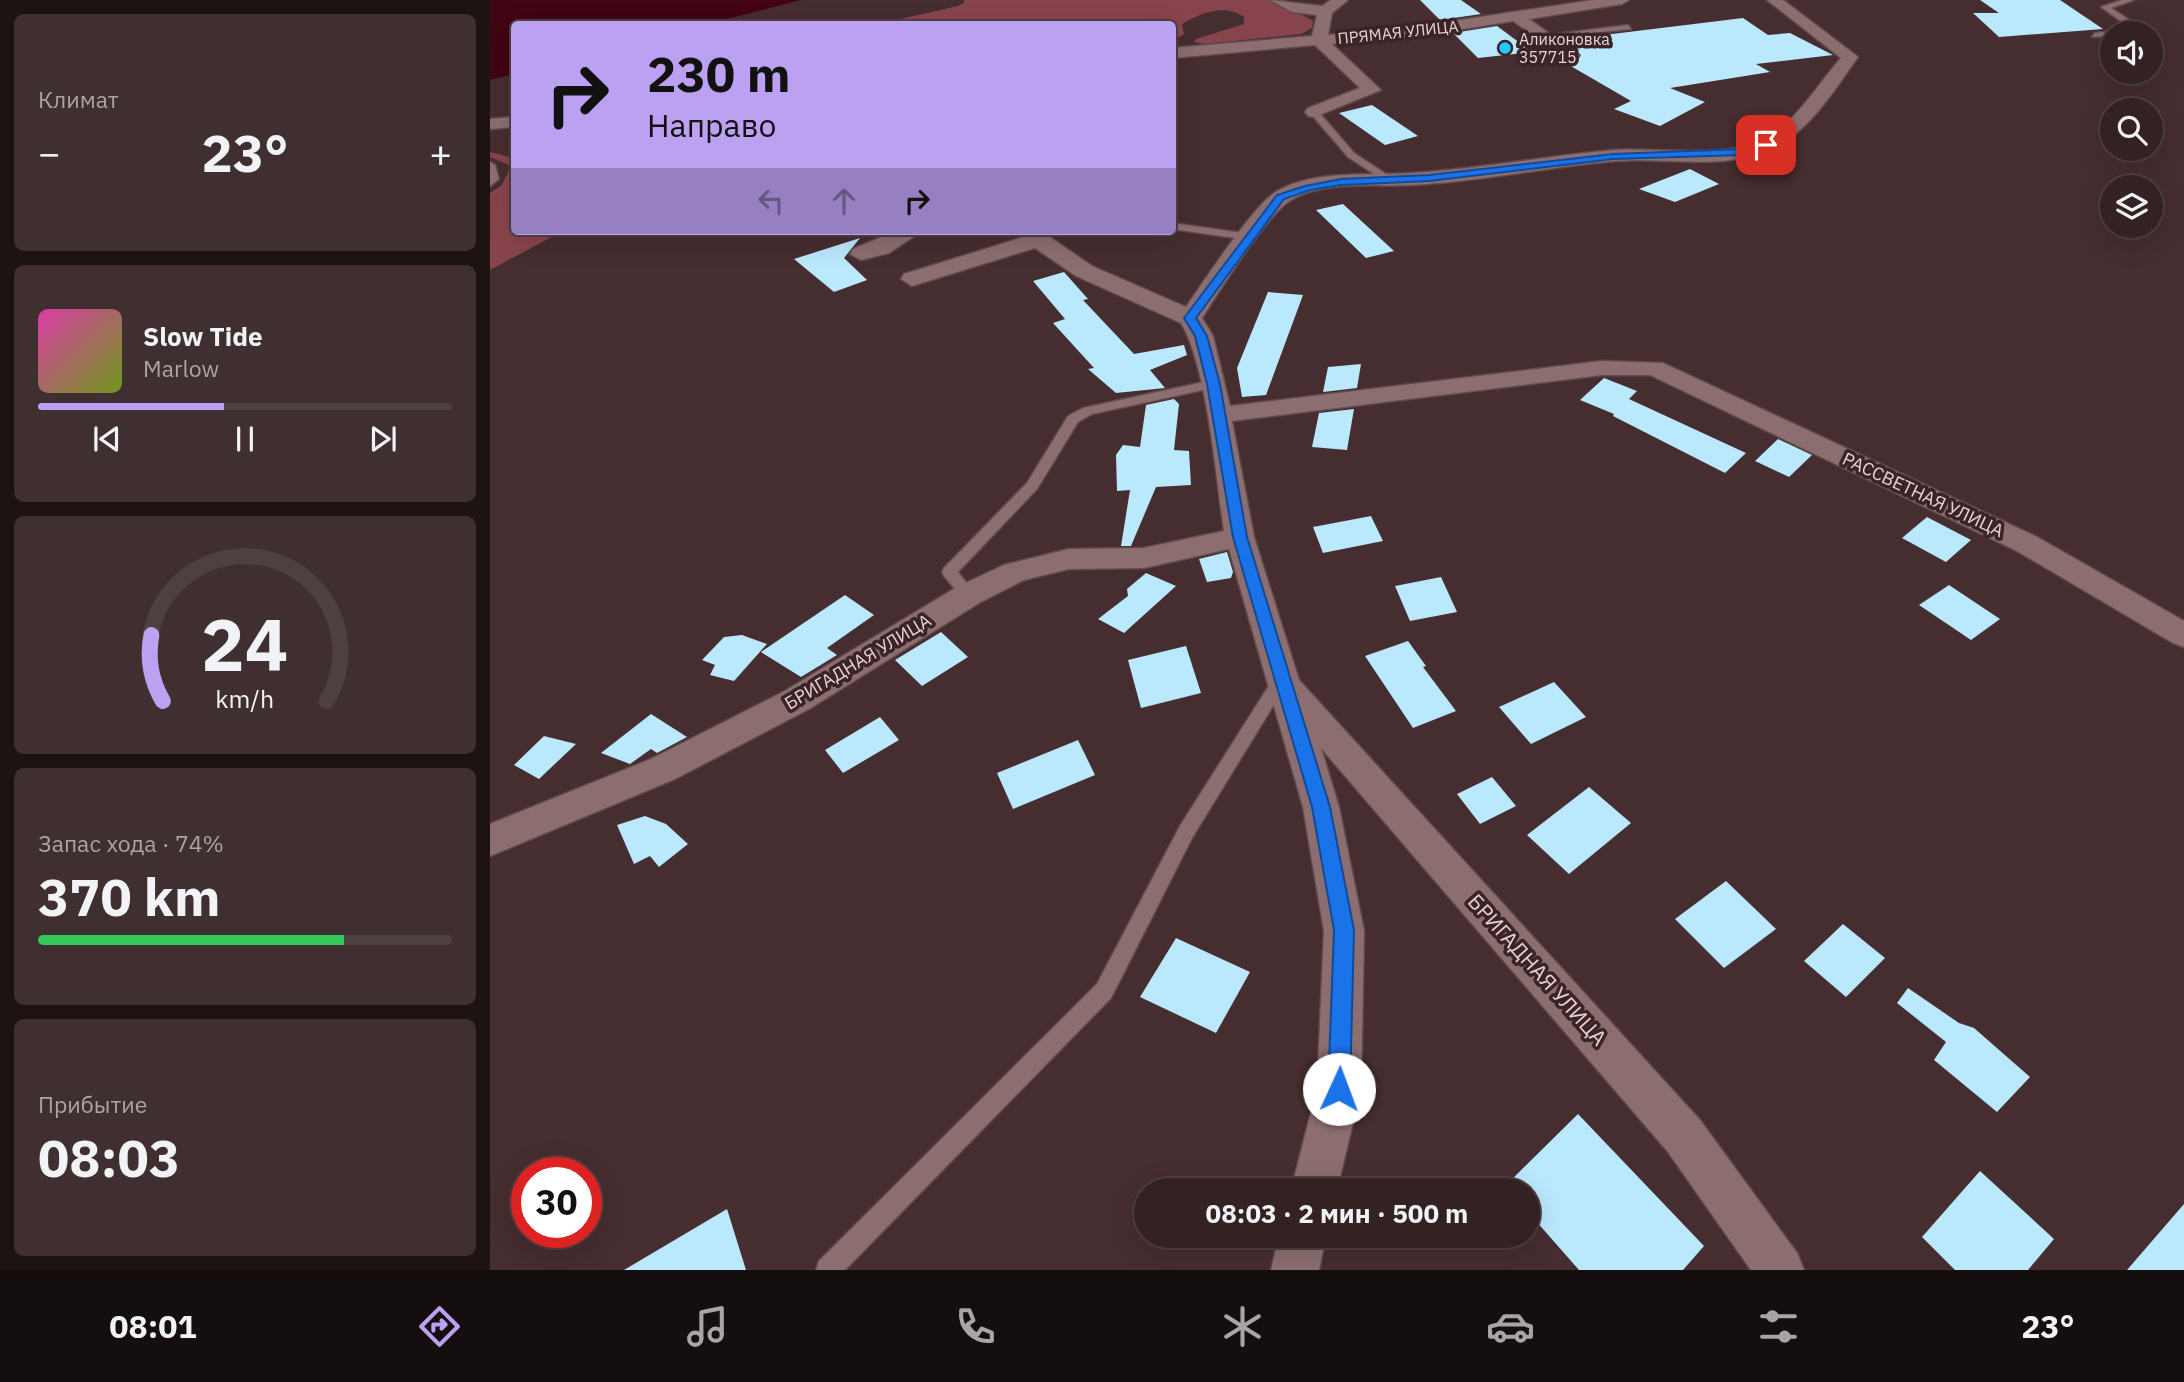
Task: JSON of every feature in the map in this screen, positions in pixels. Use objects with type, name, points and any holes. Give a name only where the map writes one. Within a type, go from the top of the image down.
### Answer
[{"type":"street","points":[[1277,0],[1297,9],[1325,11],[1341,0]]},
{"type":"street","name":"ПРЯМАЯ УЛИЦА","points":[[1176,53],[1414,32],[1622,0]]},
{"type":"street","points":[[912,279],[1033,235],[1069,263],[1190,318],[1280,197],[1341,182],[1389,180],[1640,154],[1742,152],[1766,145],[1783,135],[1850,57],[1774,0]]},
{"type":"street","points":[[1314,112],[1372,90],[1319,40],[1325,11]]},
{"type":"street","points":[[1517,17],[1572,56]]},
{"type":"street","points":[[490,124],[511,122]]},
{"type":"street","points":[[861,254],[881,248],[905,235]]},
{"type":"street","name":"БРИГАДНАЯ УЛИЦА","points":[[1190,318],[1201,336],[1213,384],[1240,537],[1321,807],[1344,930],[1339,1089],[1317,1178]]},
{"type":"street","name":"РАССВЕТНАЯ УЛИЦА","points":[[1219,415],[1602,368],[1654,368],[2027,544],[2184,635]]},
{"type":"street","name":"БРИГАДНАЯ УЛИЦА","points":[[490,840],[663,769],[797,700],[968,595],[1015,572],[1069,559],[1144,558],[1240,537]]},
{"type":"street","name":"БРИГАДНАЯ УЛИЦА","points":[[1281,680],[1684,1136],[1780,1270]]},
{"type":"street","points":[[1295,1270],[1300,1248]]},
{"type":"lane","points":[[2125,21],[2105,7],[2130,0]]},
{"type":"lane","points":[[1544,36],[1628,27]]},
{"type":"lane","points":[[2095,35],[2100,34]]},
{"type":"lane","points":[[1314,112],[1351,155],[1389,180]]},
{"type":"lane","points":[[490,165],[494,179],[490,183]]},
{"type":"lane","points":[[1176,227],[1250,237]]},
{"type":"lane","points":[[968,595],[949,572],[1032,486],[1073,419],[1088,411],[1213,384]]},
{"type":"lane","points":[[828,1270],[1104,992],[1186,832],[1281,680]]},
{"type":"shaded area","points":[[490,0],[801,0],[720,21],[511,21],[511,75],[490,80]]},
{"type":"shaded area","points":[[964,0],[1287,0],[1288,7],[1313,21],[1312,28],[1301,34],[1204,44],[1194,42],[1196,39],[1244,24],[1244,17],[1221,10],[1205,13],[1182,24],[1184,34],[1176,38],[1176,21],[891,21],[964,3]]},
{"type":"shaded area","points":[[490,152],[511,157],[511,166],[490,157]]},
{"type":"shaded area","points":[[511,166],[511,235],[555,235],[490,270],[490,193],[502,185]]},
{"type":"building","points":[[1420,0],[1461,0],[1481,14],[1440,20]]},
{"type":"building","points":[[1980,0],[2060,0],[2100,29],[1999,37],[1973,13],[1999,13]]},
{"type":"building","points":[[1743,18],[1768,35],[1790,33],[1833,55],[1756,64],[1770,72],[1670,88],[1705,102],[1660,126],[1614,109],[1631,101],[1531,43],[1539,42],[1572,63],[1581,55],[1563,40]]},
{"type":"building","points":[[1497,26],[1532,52],[1478,58],[1453,33]]},
{"type":"building","points":[[1372,105],[1418,136],[1385,145],[1339,113]]},
{"type":"building","points":[[1690,169],[1719,184],[1675,202],[1639,189]]},
{"type":"building","points":[[1343,204],[1394,251],[1366,258],[1316,210]]},
{"type":"building","points":[[860,238],[844,258],[867,280],[834,292],[794,259]]},
{"type":"building","points":[[1064,272],[1088,299],[1083,300],[1134,354],[1184,345],[1187,355],[1150,370],[1165,388],[1116,393],[1088,369],[1094,368],[1053,323],[1065,319],[1033,281]]},
{"type":"building","points":[[1268,292],[1303,295],[1266,395],[1242,397],[1237,368]]},
{"type":"building","points":[[1361,364],[1357,388],[1323,392],[1328,367]]},
{"type":"building","points":[[1604,378],[1637,391],[1629,399],[1746,453],[1725,473],[1613,416],[1614,414],[1580,400]]},
{"type":"building","points":[[1174,399],[1179,404],[1174,450],[1189,451],[1191,485],[1156,487],[1131,546],[1121,546],[1130,490],[1117,491],[1116,455],[1123,445],[1140,447],[1146,405]]},
{"type":"building","points":[[1354,409],[1347,450],[1312,447],[1319,413]]},
{"type":"building","points":[[1778,439],[1812,455],[1789,477],[1755,461]]},
{"type":"building","points":[[1371,516],[1383,541],[1323,553],[1313,527]]},
{"type":"building","points":[[1927,517],[1971,540],[1946,562],[1902,538]]},
{"type":"building","points":[[1227,552],[1233,572],[1231,578],[1207,582],[1199,559]]},
{"type":"building","points":[[1146,573],[1176,586],[1124,633],[1098,619],[1128,596],[1127,589]]},
{"type":"building","points":[[1441,577],[1457,612],[1410,621],[1395,586]]},
{"type":"building","points":[[1949,585],[2000,619],[1971,640],[1919,605]]},
{"type":"building","points":[[845,595],[874,615],[827,648],[837,655],[801,677],[761,652]]},
{"type":"building","points":[[941,632],[968,657],[922,686],[895,660]]},
{"type":"building","points":[[742,635],[767,644],[734,681],[710,675],[715,665],[702,660],[724,637]]},
{"type":"building","points":[[1408,641],[1426,666],[1423,667],[1456,711],[1413,728],[1365,656]]},
{"type":"building","points":[[1186,646],[1201,693],[1141,708],[1128,660]]},
{"type":"building","points":[[1554,682],[1586,717],[1531,744],[1499,707]]},
{"type":"building","points":[[651,714],[687,737],[657,753],[651,749],[630,764],[601,753]]},
{"type":"building","points":[[880,717],[899,740],[843,773],[825,750]]},
{"type":"building","points":[[544,736],[576,744],[539,779],[514,765]]},
{"type":"building","points":[[1078,740],[1095,775],[1013,809],[997,773]]},
{"type":"building","points":[[1492,777],[1516,806],[1480,824],[1457,794]]},
{"type":"building","points":[[1589,787],[1631,823],[1569,874],[1527,835]]},
{"type":"building","points":[[645,816],[666,824],[688,844],[659,867],[650,856],[634,864],[617,825]]},
{"type":"building","points":[[1726,881],[1776,929],[1724,968],[1675,919]]},
{"type":"building","points":[[1843,924],[1885,958],[1846,997],[1804,961]]},
{"type":"building","points":[[1176,938],[1250,972],[1216,1033],[1140,997]]},
{"type":"building","points":[[1908,988],[1959,1023],[1974,1028],[2030,1077],[1997,1112],[1934,1060],[1946,1042],[1897,1003]]},
{"type":"building","points":[[1578,1114],[1704,1246],[1683,1270],[1579,1270],[1540,1226],[1540,1178],[1513,1178]]},
{"type":"building","points":[[1980,1171],[2054,1239],[2028,1270],[1955,1270],[1922,1237]]},
{"type":"building","points":[[2184,1204],[2184,1270],[2127,1270]]},
{"type":"building","points":[[727,1209],[746,1270],[624,1270]]},
{"type":"place","name":"Аликоновка 357715","points":[[1505,48]]},
{"type":"route","points":[[1339,1089],[1344,930],[1321,807],[1240,537],[1213,384],[1201,336],[1190,318],[1280,197],[1308,188],[1341,182],[1429,178],[1613,156],[1680,153],[1712,155],[1742,152],[1766,145]]}]
